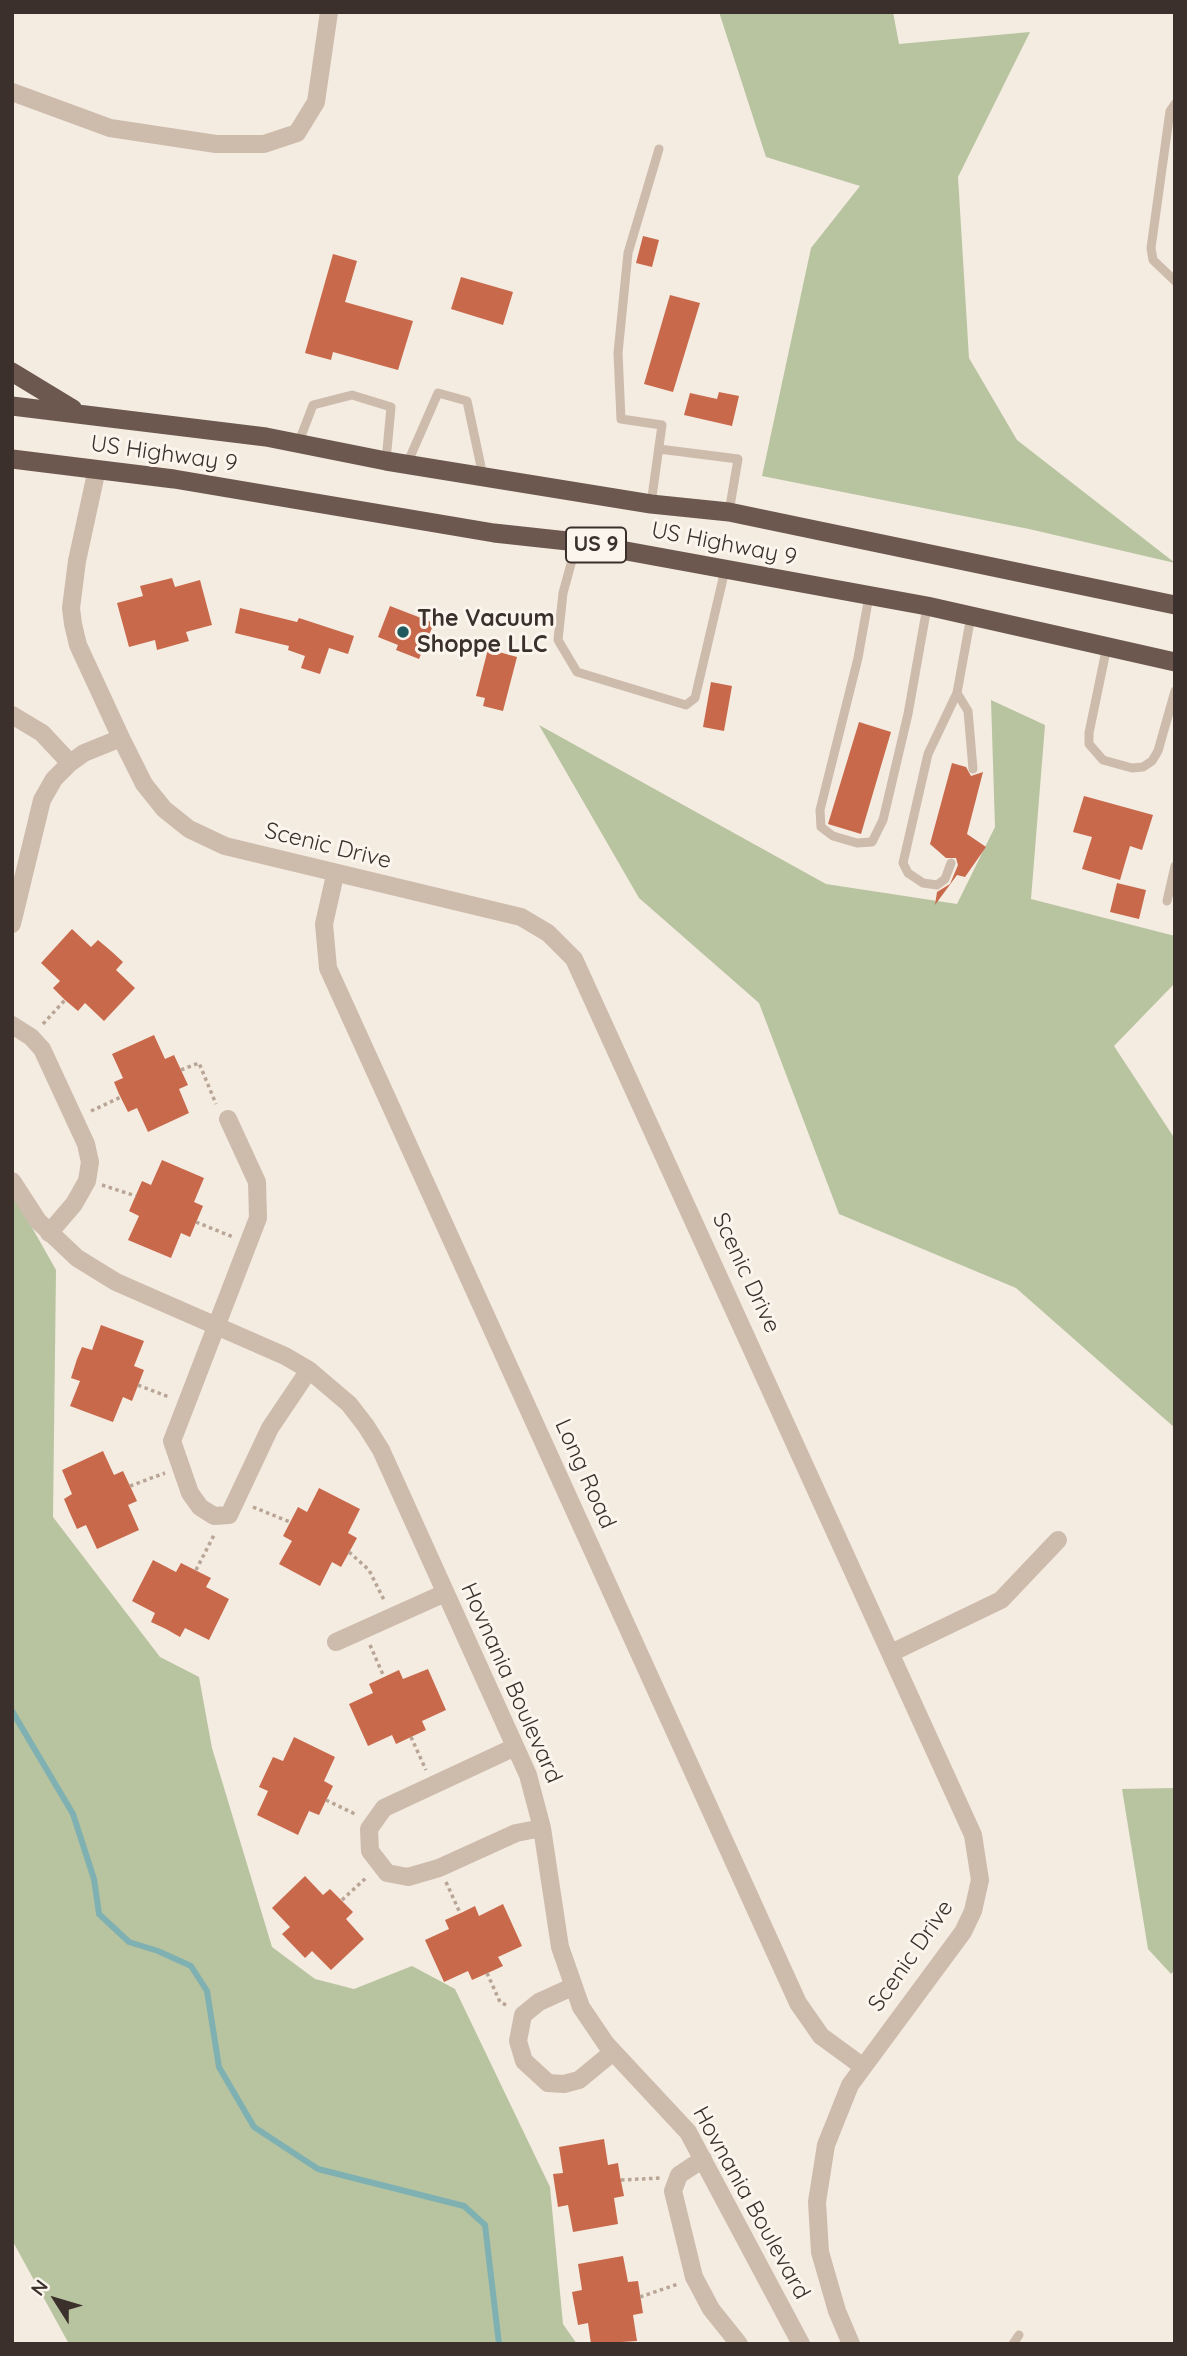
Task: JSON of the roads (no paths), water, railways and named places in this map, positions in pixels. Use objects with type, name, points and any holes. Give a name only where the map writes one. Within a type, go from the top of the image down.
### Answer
[{"type":"highway","points":[[12,372],[79,414]]},
{"type":"highway","name":"US Highway 9","points":[[12,406],[298,444],[651,504],[729,512],[1175,606]]},
{"type":"highway","name":"US Highway 9","points":[[12,459],[97,469],[494,533],[578,542],[927,606],[1175,662]]},
{"type":"street","points":[[12,92],[110,128],[216,144],[264,144],[297,133],[316,102],[328,12]]},
{"type":"street","name":"Scenic Drive","points":[[97,469],[77,561],[71,608],[78,645],[144,784],[164,809],[189,829],[225,846],[335,875],[521,917],[548,933],[574,959],[973,1835],[980,1880],[973,1911],[963,1932],[862,2066],[834,2120],[824,2154],[817,2202],[820,2252],[826,2280],[852,2344]]},
{"type":"street","points":[[12,715],[42,733],[70,763]]},
{"type":"street","points":[[12,924],[16,887],[41,800],[54,779],[70,763],[84,753],[121,738]]},
{"type":"street","name":"Long Road","points":[[335,875],[324,924],[328,968],[798,2003],[821,2036],[862,2066]]},
{"type":"street","points":[[12,1025],[31,1037],[42,1049],[86,1144],[90,1161],[87,1181],[74,1204],[49,1233]]},
{"type":"street","points":[[228,1119],[257,1182],[258,1218],[172,1441],[190,1493],[200,1507],[214,1516],[229,1515],[270,1428],[309,1370]]},
{"type":"street","name":"Hovnania Boulevard","points":[[12,1181],[49,1233],[97,1272],[309,1370],[348,1404],[366,1426],[528,1775],[542,1828],[561,1947],[572,1987],[595,2029],[613,2052],[673,2113],[703,2159],[801,2344]]},
{"type":"street","points":[[891,1653],[1002,1600],[1058,1540]]},
{"type":"street","points":[[336,1643],[445,1592]]},
{"type":"street","points":[[515,1747],[384,1808],[369,1829],[370,1851],[387,1873],[408,1877],[439,1868],[516,1832],[542,1828]]},
{"type":"street","points":[[572,1987],[539,2002],[523,2015],[518,2041],[524,2061],[548,2083],[564,2084],[579,2080],[613,2052]]},
{"type":"street","points":[[703,2159],[679,2175],[673,2191],[694,2277],[711,2309],[739,2344]]},
{"type":"lane","points":[[1175,104],[1170,111],[1151,247],[1153,260],[1175,281]]},
{"type":"lane","points":[[651,504],[662,425],[621,419],[618,353],[628,253],[659,149]]},
{"type":"lane","points":[[407,464],[438,393],[467,401],[483,476]]},
{"type":"lane","points":[[298,444],[313,405],[352,395],[391,407],[386,461]]},
{"type":"lane","points":[[659,449],[738,459],[729,512]]},
{"type":"lane","points":[[578,542],[563,593],[558,640],[577,672],[685,705],[695,698],[725,570]]},
{"type":"lane","points":[[869,596],[858,658],[820,810],[821,827],[833,836],[857,843],[872,842],[883,820],[908,714],[927,606]]},
{"type":"lane","points":[[951,863],[945,879],[937,885],[923,883],[908,873],[903,863],[928,754],[957,693],[971,616]]},
{"type":"lane","points":[[1107,646],[1089,733],[1089,744],[1103,760],[1132,768],[1143,767],[1152,761],[1175,691]]},
{"type":"lane","points":[[957,693],[968,711],[973,769]]},
{"type":"lane","points":[[1167,901],[1175,866]]},
{"type":"lane","points":[[1013,2344],[1019,2335]]},
{"type":"waterway","points":[[12,1711],[73,1814],[94,1879],[99,1914],[129,1942],[191,1966],[207,1991],[219,2067],[254,2127],[318,2169],[464,2206],[485,2225],[499,2344]]},
{"type":"place","name":"The Vacuum Shoppe LLC","points":[[403,632]]}]
